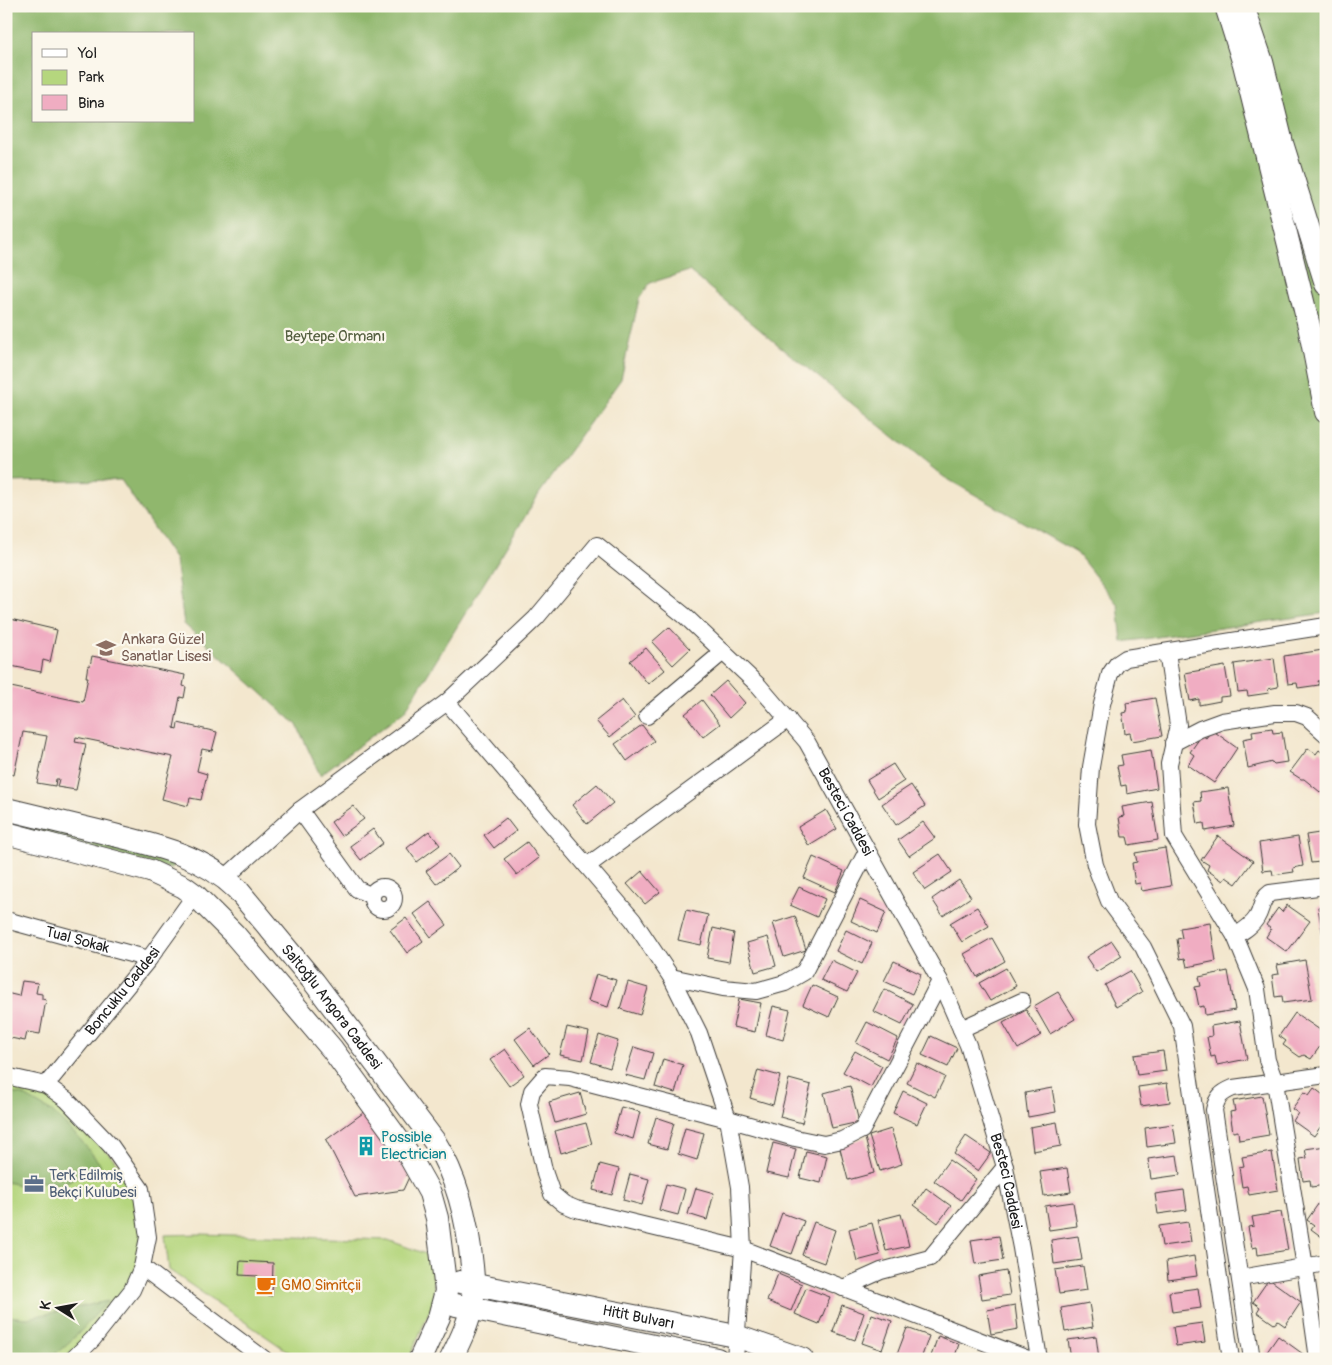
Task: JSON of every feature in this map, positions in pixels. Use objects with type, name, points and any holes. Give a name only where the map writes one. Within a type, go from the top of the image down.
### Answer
[{"type":"street","points":[[1226,6],[1244,64],[1307,317],[1326,412]]},
{"type":"street","points":[[1243,6],[1262,62],[1282,143],[1326,284]]},
{"type":"street","name":"Besteci Caddesi","points":[[447,702],[536,618],[597,545],[685,616],[759,686],[807,742],[940,981],[968,1045],[1005,1167],[1021,1248],[1039,1359]]},
{"type":"street","points":[[1231,1359],[1182,1026],[1143,947],[1109,901],[1095,865],[1088,824],[1091,767],[1102,704],[1110,674],[1117,664],[1126,658],[1326,626]]},
{"type":"street","points":[[647,716],[724,652]]},
{"type":"street","points":[[1167,652],[1178,724],[1170,764],[1174,836],[1235,936],[1257,989],[1267,1060],[1275,1082],[1318,1359]]},
{"type":"street","points":[[195,895],[225,878],[300,810],[447,702],[633,920],[671,977],[699,1033],[728,1119],[740,1187],[743,1249],[735,1359]]},
{"type":"street","points":[[1174,743],[1200,729],[1222,721],[1274,713],[1296,713],[1307,717],[1326,734]]},
{"type":"street","points":[[587,866],[788,719]]},
{"type":"street","name":"Saltoğlu Angora Caddesi","points":[[6,809],[168,849],[202,863],[225,878],[237,889],[314,982],[409,1106],[444,1157],[457,1186],[463,1208],[474,1284],[467,1324],[451,1359]]},
{"type":"street","points":[[300,810],[357,889],[372,896]]},
{"type":"street","name":"Saltoğlu Angora Caddesi","points":[[6,833],[150,871],[173,881],[195,895],[240,941],[332,1049],[408,1152],[430,1193],[437,1218],[446,1291],[432,1333],[420,1359]]},
{"type":"street","points":[[671,977],[723,988],[756,991],[785,983],[804,972],[867,851]]},
{"type":"street","points":[[1235,936],[1257,917],[1265,896],[1270,893],[1326,886]]},
{"type":"street","name":"Boncuklu Caddesi","points":[[46,1085],[149,959],[195,895]]},
{"type":"street","name":"Tual Sokak","points":[[6,920],[149,959]]},
{"type":"street","points":[[940,981],[862,1130],[842,1140],[824,1144],[795,1138],[570,1078],[545,1076],[532,1091],[529,1104],[545,1174],[552,1194],[564,1204],[576,1209],[743,1249],[1028,1359]]},
{"type":"street","points":[[961,1029],[1022,1001]]},
{"type":"street","points":[[1252,1359],[1214,1110],[1216,1100],[1223,1092],[1233,1088],[1326,1075]]},
{"type":"street","points":[[6,1076],[46,1085],[68,1100],[111,1146],[141,1189],[148,1237],[142,1267],[132,1290],[93,1339],[74,1359]]},
{"type":"street","points":[[843,1288],[881,1271],[930,1258],[1005,1167]]},
{"type":"street","points":[[1240,1278],[1326,1264]]},
{"type":"street","points":[[142,1267],[264,1359]]},
{"type":"street","name":"Hitit Bulvarı","points":[[445,1278],[736,1336],[802,1359]]},
{"type":"street","name":"Hitit Bulvarı","points":[[443,1303],[717,1359]]},
{"type":"green space","name":"Beytepe Ormanı","points":[[6,6],[1326,6],[1326,613],[1122,642],[1118,605],[1077,553],[944,477],[689,271],[650,283],[639,299],[621,379],[539,494],[405,711],[320,775],[297,725],[184,624],[175,560],[121,480],[6,482]]},
{"type":"green space","points":[[6,815],[109,841],[175,864],[171,869],[6,826]]},
{"type":"green space","points":[[6,1076],[46,1085],[141,1189],[142,1267],[73,1359],[6,1359]]},
{"type":"green space","points":[[6,1092],[23,1095],[52,1112],[79,1138],[101,1165],[62,1184],[37,1181],[25,1186],[6,1182]]},
{"type":"green space","points":[[200,1234],[388,1240],[431,1256],[435,1298],[409,1359],[299,1359],[169,1270],[165,1235]]},
{"type":"green space","points":[[108,1301],[76,1336],[50,1359],[6,1359],[6,1316],[27,1318]]},
{"type":"building","points":[[6,618],[57,630],[50,662],[43,660],[41,672],[6,665]]},
{"type":"building","points":[[669,627],[690,649],[673,665],[652,642]]},
{"type":"building","points":[[646,648],[665,670],[648,684],[630,661]]},
{"type":"building","points":[[1323,650],[1326,680],[1318,681],[1319,685],[1298,688],[1297,683],[1288,684],[1284,656]]},
{"type":"building","points":[[92,656],[185,675],[183,686],[186,687],[184,698],[180,697],[174,728],[177,729],[178,723],[217,732],[212,751],[202,749],[197,771],[207,774],[201,800],[190,798],[188,806],[162,799],[173,757],[76,737],[75,742],[86,744],[76,790],[57,787],[59,779],[56,779],[55,786],[37,783],[47,736],[23,732],[14,775],[6,773],[6,686],[83,702],[88,677],[86,677],[88,665],[90,666]]},
{"type":"building","points":[[1274,658],[1278,687],[1268,689],[1269,693],[1248,696],[1247,691],[1238,692],[1234,664]]},
{"type":"building","points":[[1225,666],[1230,696],[1220,697],[1220,701],[1199,705],[1199,699],[1190,701],[1185,673]]},
{"type":"building","points":[[726,681],[745,703],[729,718],[710,695]]},
{"type":"building","points":[[1155,698],[1162,736],[1132,741],[1130,733],[1125,734],[1122,713],[1127,712],[1126,703]]},
{"type":"building","points":[[622,700],[635,717],[610,737],[596,721]]},
{"type":"building","points":[[702,700],[720,724],[703,737],[685,714]]},
{"type":"building","points":[[642,725],[654,741],[627,761],[615,744]]},
{"type":"building","points":[[1272,728],[1273,733],[1282,732],[1287,762],[1274,764],[1272,762],[1248,768],[1243,739],[1253,737],[1252,731]]},
{"type":"building","points":[[1212,730],[1237,748],[1214,783],[1188,765],[1194,755],[1190,752],[1202,735],[1206,738]]},
{"type":"building","points":[[1308,748],[1316,754],[1319,750],[1326,755],[1325,796],[1304,779],[1290,772]]},
{"type":"building","points":[[1151,750],[1157,788],[1127,794],[1126,785],[1121,786],[1117,766],[1123,765],[1121,755]]},
{"type":"building","points":[[893,764],[904,781],[878,798],[867,780]]},
{"type":"building","points":[[597,784],[613,803],[587,824],[572,805]]},
{"type":"building","points":[[911,785],[925,806],[896,825],[882,804]]},
{"type":"building","points":[[1228,788],[1234,826],[1205,831],[1204,823],[1198,824],[1194,802],[1201,801],[1200,792]]},
{"type":"building","points":[[1152,802],[1158,840],[1129,845],[1127,837],[1122,837],[1119,817],[1124,816],[1122,807]]},
{"type":"building","points":[[353,806],[364,819],[341,836],[331,822]]},
{"type":"building","points":[[826,810],[837,829],[809,846],[798,827]]},
{"type":"building","points":[[506,818],[516,831],[494,848],[484,835]]},
{"type":"building","points":[[923,822],[935,838],[909,856],[898,840]]},
{"type":"building","points":[[373,829],[383,843],[361,860],[350,846]]},
{"type":"building","points":[[429,831],[440,845],[417,862],[407,848]]},
{"type":"building","points":[[1326,832],[1326,866],[1321,867],[1320,862],[1311,863],[1306,835]]},
{"type":"building","points":[[1218,836],[1253,861],[1236,884],[1226,877],[1223,881],[1207,870],[1209,865],[1201,860]]},
{"type":"building","points":[[1298,837],[1303,866],[1293,868],[1294,872],[1273,875],[1272,870],[1263,871],[1259,843]]},
{"type":"building","points":[[527,842],[539,858],[517,875],[504,859]]},
{"type":"building","points":[[1165,848],[1171,886],[1142,891],[1140,883],[1135,884],[1132,863],[1137,862],[1135,853]]},
{"type":"building","points":[[449,854],[459,867],[436,884],[426,871]]},
{"type":"building","points":[[940,854],[952,872],[925,890],[913,872]]},
{"type":"building","points":[[813,857],[844,871],[835,892],[804,878]]},
{"type":"building","points":[[642,871],[660,892],[645,904],[627,884]]},
{"type":"building","points":[[959,880],[971,897],[943,916],[932,899]]},
{"type":"building","points":[[799,887],[825,899],[817,917],[790,905]]},
{"type":"building","points":[[860,900],[886,912],[877,933],[851,921]]},
{"type":"building","points":[[430,902],[447,925],[431,937],[414,914]]},
{"type":"building","points":[[1287,905],[1310,921],[1287,952],[1266,937],[1271,929],[1266,925],[1278,908],[1282,912]]},
{"type":"building","points":[[1326,905],[1326,936],[1323,937],[1318,907]]},
{"type":"building","points":[[977,907],[989,926],[962,942],[950,923]]},
{"type":"building","points":[[686,910],[708,915],[701,945],[678,940]]},
{"type":"building","points":[[795,916],[806,950],[784,957],[773,923]]},
{"type":"building","points":[[406,918],[423,941],[407,953],[390,930]]},
{"type":"building","points":[[1210,923],[1216,961],[1187,967],[1185,958],[1180,959],[1177,939],[1182,938],[1180,928]]},
{"type":"building","points":[[713,928],[734,933],[729,962],[707,958]]},
{"type":"building","points":[[846,930],[872,943],[862,964],[836,951]]},
{"type":"building","points":[[768,937],[776,966],[755,972],[747,943]]},
{"type":"building","points":[[992,938],[1005,961],[977,977],[964,954]]},
{"type":"building","points":[[1112,941],[1122,956],[1096,972],[1086,957]]},
{"type":"building","points":[[831,960],[857,973],[847,992],[821,980]]},
{"type":"building","points":[[1305,960],[1312,999],[1283,1003],[1282,996],[1275,997],[1272,975],[1279,974],[1277,965]]},
{"type":"building","points":[[894,961],[921,974],[912,994],[884,981]]},
{"type":"building","points":[[1006,968],[1016,986],[990,1001],[979,983]]},
{"type":"building","points":[[1130,971],[1142,992],[1116,1007],[1105,985]]},
{"type":"building","points":[[1228,971],[1235,1010],[1205,1015],[1204,1006],[1199,1007],[1195,987],[1201,986],[1199,977]]},
{"type":"building","points":[[596,974],[616,980],[608,1007],[588,1001]]},
{"type":"building","points":[[22,981],[38,983],[36,993],[42,994],[42,999],[46,1000],[40,1034],[27,1032],[25,1041],[6,1037],[6,993],[19,996]]},
{"type":"building","points":[[628,982],[648,988],[640,1015],[620,1009]]},
{"type":"building","points":[[812,985],[838,997],[829,1017],[803,1005]]},
{"type":"building","points":[[884,989],[913,1004],[902,1025],[873,1011]]},
{"type":"building","points":[[1058,992],[1075,1019],[1050,1034],[1034,1006]]},
{"type":"building","points":[[739,999],[761,1003],[755,1032],[733,1027]]},
{"type":"building","points":[[773,1006],[790,1010],[783,1040],[766,1035]]},
{"type":"building","points":[[1026,1010],[1041,1035],[1018,1049],[1003,1023]]},
{"type":"building","points":[[1295,1013],[1326,1034],[1326,1038],[1311,1059],[1304,1055],[1300,1057],[1283,1045],[1286,1041],[1279,1036]]},
{"type":"building","points":[[1240,1021],[1247,1059],[1217,1065],[1215,1056],[1211,1057],[1207,1037],[1212,1036],[1211,1026]]},
{"type":"building","points":[[867,1022],[898,1038],[887,1059],[856,1043]]},
{"type":"building","points":[[567,1027],[589,1032],[583,1060],[560,1055]]},
{"type":"building","points":[[530,1028],[549,1054],[534,1065],[515,1039]]},
{"type":"building","points":[[599,1035],[618,1041],[610,1068],[591,1062]]},
{"type":"building","points":[[931,1036],[957,1048],[948,1067],[922,1055]]},
{"type":"building","points":[[634,1047],[653,1053],[645,1080],[625,1075]]},
{"type":"building","points":[[505,1049],[524,1075],[509,1086],[490,1060]]},
{"type":"building","points":[[855,1051],[882,1066],[871,1087],[843,1072]]},
{"type":"building","points":[[1163,1051],[1166,1071],[1137,1075],[1134,1055]]},
{"type":"building","points":[[663,1059],[683,1065],[675,1093],[655,1087]]},
{"type":"building","points":[[917,1063],[945,1077],[935,1097],[907,1083]]},
{"type":"building","points":[[758,1070],[780,1076],[773,1105],[750,1098]]},
{"type":"building","points":[[789,1079],[811,1085],[802,1123],[780,1117]]},
{"type":"building","points":[[1167,1083],[1170,1102],[1141,1106],[1138,1087]]},
{"type":"building","points":[[850,1086],[859,1122],[832,1128],[824,1093]]},
{"type":"building","points":[[1052,1088],[1056,1112],[1028,1117],[1025,1093]]},
{"type":"building","points":[[1314,1088],[1326,1097],[1326,1119],[1314,1136],[1293,1121],[1298,1113],[1292,1109],[1304,1092],[1309,1095]]},
{"type":"building","points":[[903,1091],[927,1103],[917,1124],[893,1113]]},
{"type":"building","points":[[580,1093],[586,1114],[555,1123],[549,1102]]},
{"type":"building","points":[[1262,1096],[1269,1135],[1239,1140],[1238,1131],[1233,1132],[1230,1112],[1235,1111],[1233,1101]]},
{"type":"building","name":"Possible Electrician","points":[[374,1105],[415,1164],[403,1190],[355,1197],[326,1140]]},
{"type":"building","points":[[621,1107],[640,1112],[633,1139],[614,1133]]},
{"type":"building","points":[[656,1117],[674,1123],[667,1149],[648,1144]]},
{"type":"building","points":[[1057,1122],[1061,1146],[1033,1151],[1030,1127]]},
{"type":"building","points":[[586,1123],[592,1144],[561,1153],[555,1131]]},
{"type":"building","points":[[1173,1124],[1176,1143],[1147,1147],[1145,1128]]},
{"type":"building","points":[[685,1128],[704,1133],[697,1160],[678,1154]]},
{"type":"building","points":[[891,1129],[902,1164],[880,1171],[869,1136]]},
{"type":"building","points":[[966,1136],[991,1153],[978,1171],[954,1154]]},
{"type":"building","points":[[865,1138],[874,1173],[848,1180],[839,1145]]},
{"type":"building","points":[[773,1143],[796,1149],[789,1178],[766,1173]]},
{"type":"building","points":[[1326,1146],[1326,1185],[1311,1187],[1310,1180],[1303,1181],[1300,1159],[1307,1158],[1305,1149]]},
{"type":"building","points":[[806,1151],[827,1156],[821,1183],[800,1178]]},
{"type":"building","points":[[1272,1152],[1278,1190],[1249,1195],[1247,1186],[1242,1187],[1239,1167],[1244,1166],[1242,1157]]},
{"type":"building","points":[[1177,1155],[1180,1175],[1151,1179],[1148,1159]]},
{"type":"building","points":[[949,1160],[976,1179],[961,1200],[934,1181]]},
{"type":"building","points":[[600,1164],[619,1169],[612,1195],[593,1190]]},
{"type":"building","points":[[1067,1168],[1071,1192],[1044,1196],[1040,1172]]},
{"type":"building","points":[[630,1174],[649,1179],[642,1205],[623,1200]]},
{"type":"building","name":"Terk Edilmiş Bekçi Kulubesi","points":[[37,1181],[38,1186],[27,1191],[25,1186]]},
{"type":"building","points":[[666,1184],[685,1189],[678,1215],[659,1210]]},
{"type":"building","points":[[696,1188],[714,1193],[707,1220],[688,1214]]},
{"type":"building","points":[[926,1188],[951,1206],[938,1223],[914,1205]]},
{"type":"building","points":[[1184,1190],[1187,1210],[1158,1214],[1155,1194]]},
{"type":"building","points":[[1323,1197],[1326,1199],[1326,1240],[1311,1229],[1314,1225],[1307,1220]]},
{"type":"building","points":[[1073,1202],[1077,1226],[1049,1230],[1045,1206]]},
{"type":"building","points":[[1281,1212],[1288,1250],[1258,1255],[1257,1247],[1252,1248],[1248,1227],[1254,1226],[1252,1217]]},
{"type":"building","points":[[782,1213],[804,1221],[792,1254],[770,1246]]},
{"type":"building","points":[[901,1214],[909,1246],[886,1251],[878,1220]]},
{"type":"building","points":[[814,1222],[835,1230],[824,1263],[802,1255]]},
{"type":"building","points":[[1188,1222],[1191,1242],[1162,1246],[1159,1226]]},
{"type":"building","points":[[872,1223],[880,1255],[857,1261],[849,1229]]},
{"type":"building","points":[[999,1236],[1003,1260],[975,1264],[971,1240]]},
{"type":"building","points":[[1078,1236],[1082,1260],[1054,1264],[1051,1240]]},
{"type":"building","points":[[1194,1256],[1197,1276],[1168,1280],[1166,1261]]},
{"type":"building","name":"GMO Simitçii","points":[[240,1261],[273,1263],[272,1296],[259,1294],[258,1276],[239,1275]]},
{"type":"building","points":[[1083,1266],[1087,1290],[1059,1294],[1055,1270]]},
{"type":"building","points":[[1006,1271],[1010,1295],[982,1299],[978,1276]]},
{"type":"building","points":[[778,1274],[802,1284],[791,1311],[767,1301]]},
{"type":"building","points":[[1269,1279],[1301,1302],[1285,1326],[1278,1321],[1274,1324],[1257,1312],[1260,1307],[1253,1302]]},
{"type":"building","points":[[806,1288],[830,1297],[819,1324],[795,1314]]},
{"type":"building","points":[[1198,1288],[1201,1308],[1172,1312],[1169,1292]]},
{"type":"building","points":[[1089,1303],[1093,1327],[1065,1332],[1061,1308]]},
{"type":"building","points":[[842,1305],[864,1313],[855,1340],[833,1332]]},
{"type":"building","points":[[1015,1305],[1018,1329],[991,1334],[987,1310]]},
{"type":"building","points":[[872,1314],[892,1321],[882,1350],[862,1343]]},
{"type":"building","points":[[1202,1323],[1205,1342],[1176,1346],[1173,1327]]},
{"type":"building","points":[[907,1328],[929,1336],[921,1359],[901,1359],[896,1357]]},
{"type":"building","points":[[938,1336],[959,1344],[954,1359],[930,1359]]},
{"type":"building","points":[[1096,1336],[1099,1359],[1071,1359],[1068,1340]]},
{"type":"building","points":[[1278,1336],[1310,1359],[1262,1359]]},
{"type":"building","points":[[1206,1354],[1207,1359],[1182,1359],[1182,1358]]},
{"type":"place","name":"Ankara Güzel Sanatlar Lisesi","points":[[106,648]]},
{"type":"place","name":"Possible Electrician","points":[[366,1146]]},
{"type":"place","name":"Terk Edilmiş Bekçi Kulubesi","points":[[34,1184]]},
{"type":"place","name":"GMO Simitçii","points":[[266,1285]]}]
